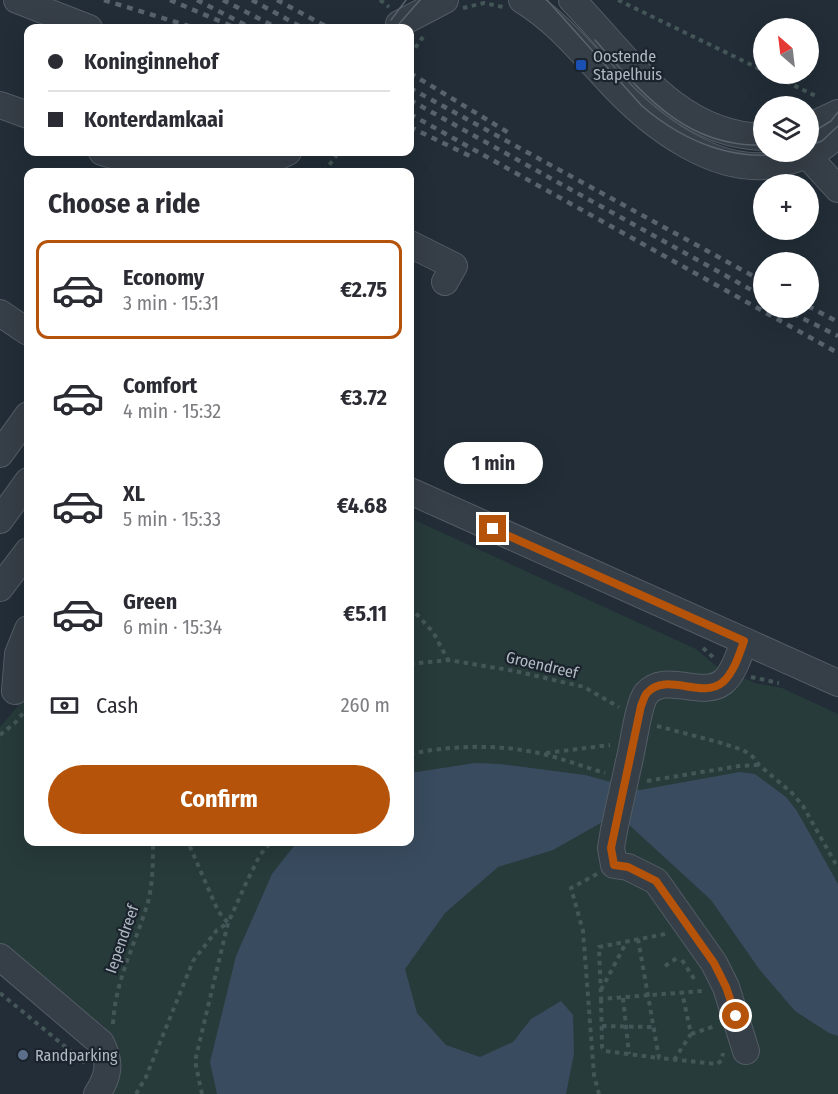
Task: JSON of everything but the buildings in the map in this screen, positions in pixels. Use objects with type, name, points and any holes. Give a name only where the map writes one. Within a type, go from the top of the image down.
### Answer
[{"type":"street","points":[[17,0],[79,24]]},
{"type":"street","points":[[394,20],[411,0]]},
{"type":"street","points":[[394,20],[445,0]]},
{"type":"street","points":[[522,0],[543,12],[606,79],[657,127],[717,160],[747,167],[777,165],[784,162]]},
{"type":"street","points":[[572,0],[650,85],[677,108],[708,125],[742,137],[753,137]]},
{"type":"street","points":[[0,105],[24,114]]},
{"type":"street","points":[[819,118],[832,107]]},
{"type":"street","points":[[0,116],[24,125]]},
{"type":"street","points":[[819,146],[830,141],[838,125]]},
{"type":"street","points":[[125,156],[178,165],[248,161],[262,164],[279,156]]},
{"type":"street","points":[[148,156],[178,165]]},
{"type":"street","points":[[814,162],[838,189]]},
{"type":"street","points":[[414,246],[454,266],[445,282]]},
{"type":"street","points":[[0,313],[24,329]]},
{"type":"street","points":[[0,454],[24,421]]},
{"type":"street","points":[[0,520],[24,487]]},
{"type":"street","points":[[414,493],[838,684]]},
{"type":"street","points":[[0,588],[24,556]]},
{"type":"street","points":[[14,700],[18,654],[24,639]]},
{"type":"street","points":[[744,641],[732,670],[723,682],[714,687],[669,684],[647,693],[611,848],[614,865],[628,867],[656,881],[714,963],[726,987],[746,1051]]},
{"type":"street","points":[[14,700],[24,676]]},
{"type":"street","points":[[0,957],[101,1043],[109,1066],[102,1086]]},
{"type":"path","points":[[618,0],[753,65]]},
{"type":"path","points":[[414,50],[425,34]]},
{"type":"path","points":[[789,84],[832,107]]},
{"type":"path","points":[[414,611],[433,632],[448,660]]},
{"type":"path","name":"Groendreef","points":[[414,664],[448,660],[515,671],[584,687],[632,756],[660,727],[693,734],[743,750],[759,765]]},
{"type":"path","points":[[0,735],[16,722],[14,700]]},
{"type":"path","points":[[414,753],[444,748],[477,747],[542,754],[632,756],[712,770],[759,765],[792,793],[803,806],[838,868]]},
{"type":"path","points":[[542,754],[632,756]]},
{"type":"path","name":"Iependreef","points":[[116,1034],[113,1023],[115,1005],[121,977],[147,902],[153,873],[153,846]]},
{"type":"path","points":[[190,846],[218,911],[228,923]]},
{"type":"path","points":[[202,1094],[195,1061],[228,923],[251,873],[268,846]]},
{"type":"path","points":[[599,1094],[594,1075],[583,931],[571,888],[614,865]]},
{"type":"path","points":[[135,1094],[147,1077],[194,961],[217,930],[228,923]]},
{"type":"path","points":[[670,941],[665,933],[599,947],[602,1047],[605,1051],[717,1064],[722,1060],[723,1053],[720,1044]]},
{"type":"path","points":[[638,939],[658,1058]]},
{"type":"path","points":[[601,991],[628,941]]},
{"type":"path","points":[[675,948],[705,999]]},
{"type":"path","points":[[665,966],[680,956]]},
{"type":"path","points":[[601,999],[702,991]]},
{"type":"path","points":[[682,992],[691,1034]]},
{"type":"path","points":[[0,993],[102,1086]]},
{"type":"path","points":[[623,998],[629,1054]]},
{"type":"path","points":[[712,1017],[717,1035]]},
{"type":"path","points":[[602,1026],[653,1027]]},
{"type":"path","points":[[674,1060],[691,1034],[715,1026]]},
{"type":"green space","points":[[414,520],[696,649],[716,666],[755,683],[782,688],[838,714],[838,1094],[105,1094],[112,1062],[104,1026],[18,970],[0,953],[0,727],[24,699],[24,846],[414,846]]},
{"type":"water","points":[[475,763],[500,764],[585,775],[640,790],[740,772],[755,774],[786,797],[797,811],[838,884],[838,1036],[829,1033],[795,1011],[759,969],[711,900],[626,822],[606,820],[553,850],[498,867],[445,913],[405,969],[417,1013],[446,1045],[480,1057],[513,1042],[531,1019],[561,1001],[573,1015],[574,1053],[566,1094],[217,1094],[210,1062],[236,956],[272,874],[294,846],[414,846],[414,772]]},
{"type":"tram line","points":[[391,20],[406,0]]},
{"type":"tram line","points":[[399,24],[420,0]]},
{"type":"tram line","points":[[547,0],[642,106],[658,119],[693,140],[731,152],[753,155]]},
{"type":"tram line","points":[[595,40],[648,97],[688,127],[736,144],[753,145]]},
{"type":"tram line","points":[[819,128],[831,121],[838,112]]},
{"type":"tram line","points":[[819,142],[838,126]]},
{"type":"railway","points":[[104,0],[182,24]]},
{"type":"railway","points":[[170,0],[227,24]]},
{"type":"railway","points":[[197,0],[243,24]]},
{"type":"railway","points":[[223,0],[269,24]]},
{"type":"railway","points":[[252,0],[296,24]]},
{"type":"railway","points":[[277,0],[322,24]]},
{"type":"railway","points":[[414,75],[509,133]]},
{"type":"railway","points":[[414,90],[753,276]]},
{"type":"railway","points":[[414,102],[753,291]]},
{"type":"railway","points":[[414,116],[838,353]]},
{"type":"railway","points":[[414,129],[472,157]]},
{"type":"railway","points":[[819,312],[838,322]]},
{"type":"railway","points":[[802,318],[838,336]]},
{"type":"place","name":"Oostende Stapelhuis","points":[[581,65]]},
{"type":"place","name":"Randparking","points":[[23,1055]]},
{"type":"route","points":[[493,529],[744,641],[732,670],[723,682],[714,687],[669,684],[647,693],[641,706],[611,848],[614,865],[628,867],[656,881],[714,963],[726,987],[736,1016]]}]
